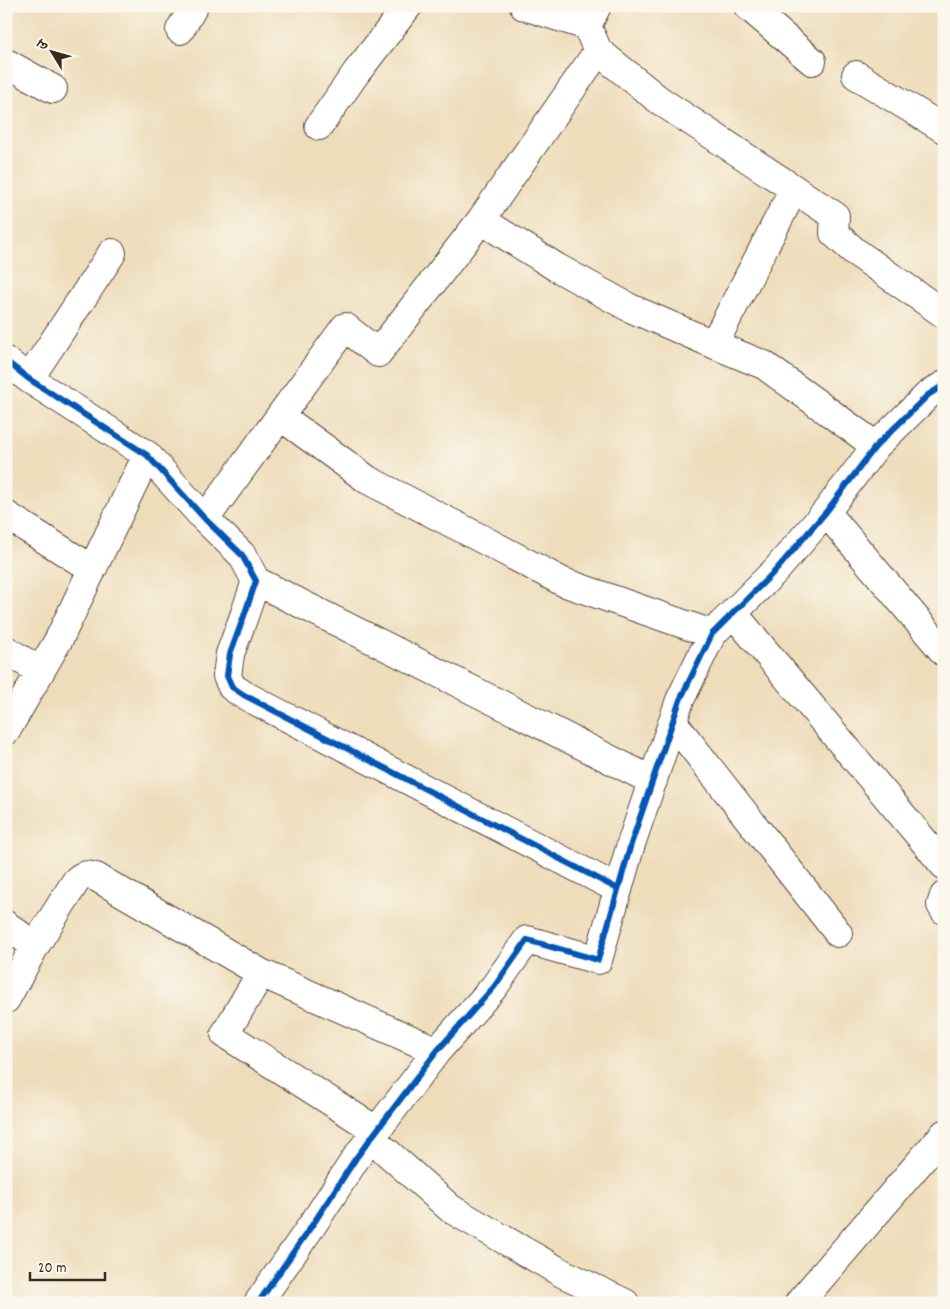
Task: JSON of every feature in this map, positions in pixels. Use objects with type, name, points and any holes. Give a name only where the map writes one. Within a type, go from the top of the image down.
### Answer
[{"type":"street","points":[[180,30],[194,6]]},
{"type":"street","points":[[319,126],[356,73],[408,6]]},
{"type":"street","points":[[524,6],[592,16],[598,52],[658,100],[835,216],[834,233],[854,252],[944,314]]},
{"type":"street","points":[[748,6],[812,61]]},
{"type":"street","points":[[205,519],[345,326],[378,353],[481,220],[598,52]]},
{"type":"street","points":[[6,63],[53,89]]},
{"type":"street","points":[[856,75],[944,129]]},
{"type":"street","points":[[714,344],[794,189]]},
{"type":"street","points":[[481,220],[556,267],[630,308],[764,365],[876,446]]},
{"type":"street","points":[[29,379],[112,254]]},
{"type":"street","points":[[6,361],[29,379],[146,455],[205,519],[242,555],[256,581],[653,781]]},
{"type":"street","points":[[258,1303],[356,1158],[437,1050],[494,987],[527,940],[598,960],[631,844],[680,700],[712,634],[777,568],[826,512],[876,446],[928,395],[944,385]]},
{"type":"street","points":[[280,416],[368,480],[563,582],[712,634]]},
{"type":"street","points":[[6,731],[59,639],[146,455]]},
{"type":"street","points":[[826,512],[944,652]]},
{"type":"street","points":[[6,515],[92,569]]},
{"type":"street","points":[[256,581],[230,654],[227,676],[232,687],[244,695],[618,889]]},
{"type":"street","points":[[733,613],[944,865]]},
{"type":"street","points":[[6,650],[40,671]]},
{"type":"street","points":[[673,722],[838,933]]},
{"type":"street","points":[[6,999],[76,881],[80,876],[87,874],[96,877],[261,972],[437,1050]]},
{"type":"street","points":[[944,896],[941,904],[944,910]]},
{"type":"street","points":[[6,925],[36,946]]},
{"type":"street","points":[[261,972],[225,1034],[374,1134],[451,1209],[562,1273],[624,1303]]},
{"type":"street","points":[[799,1303],[944,1134]]},
{"type":"cycle path","points":[[6,361],[29,379],[147,455],[205,519],[242,555],[256,581],[230,654],[227,676],[232,687],[244,695],[618,889]]},
{"type":"cycle path","points":[[258,1303],[356,1158],[437,1051],[494,987],[527,940],[598,960],[631,844],[680,700],[712,634],[777,569],[826,512],[876,446],[928,395],[944,385]]}]
